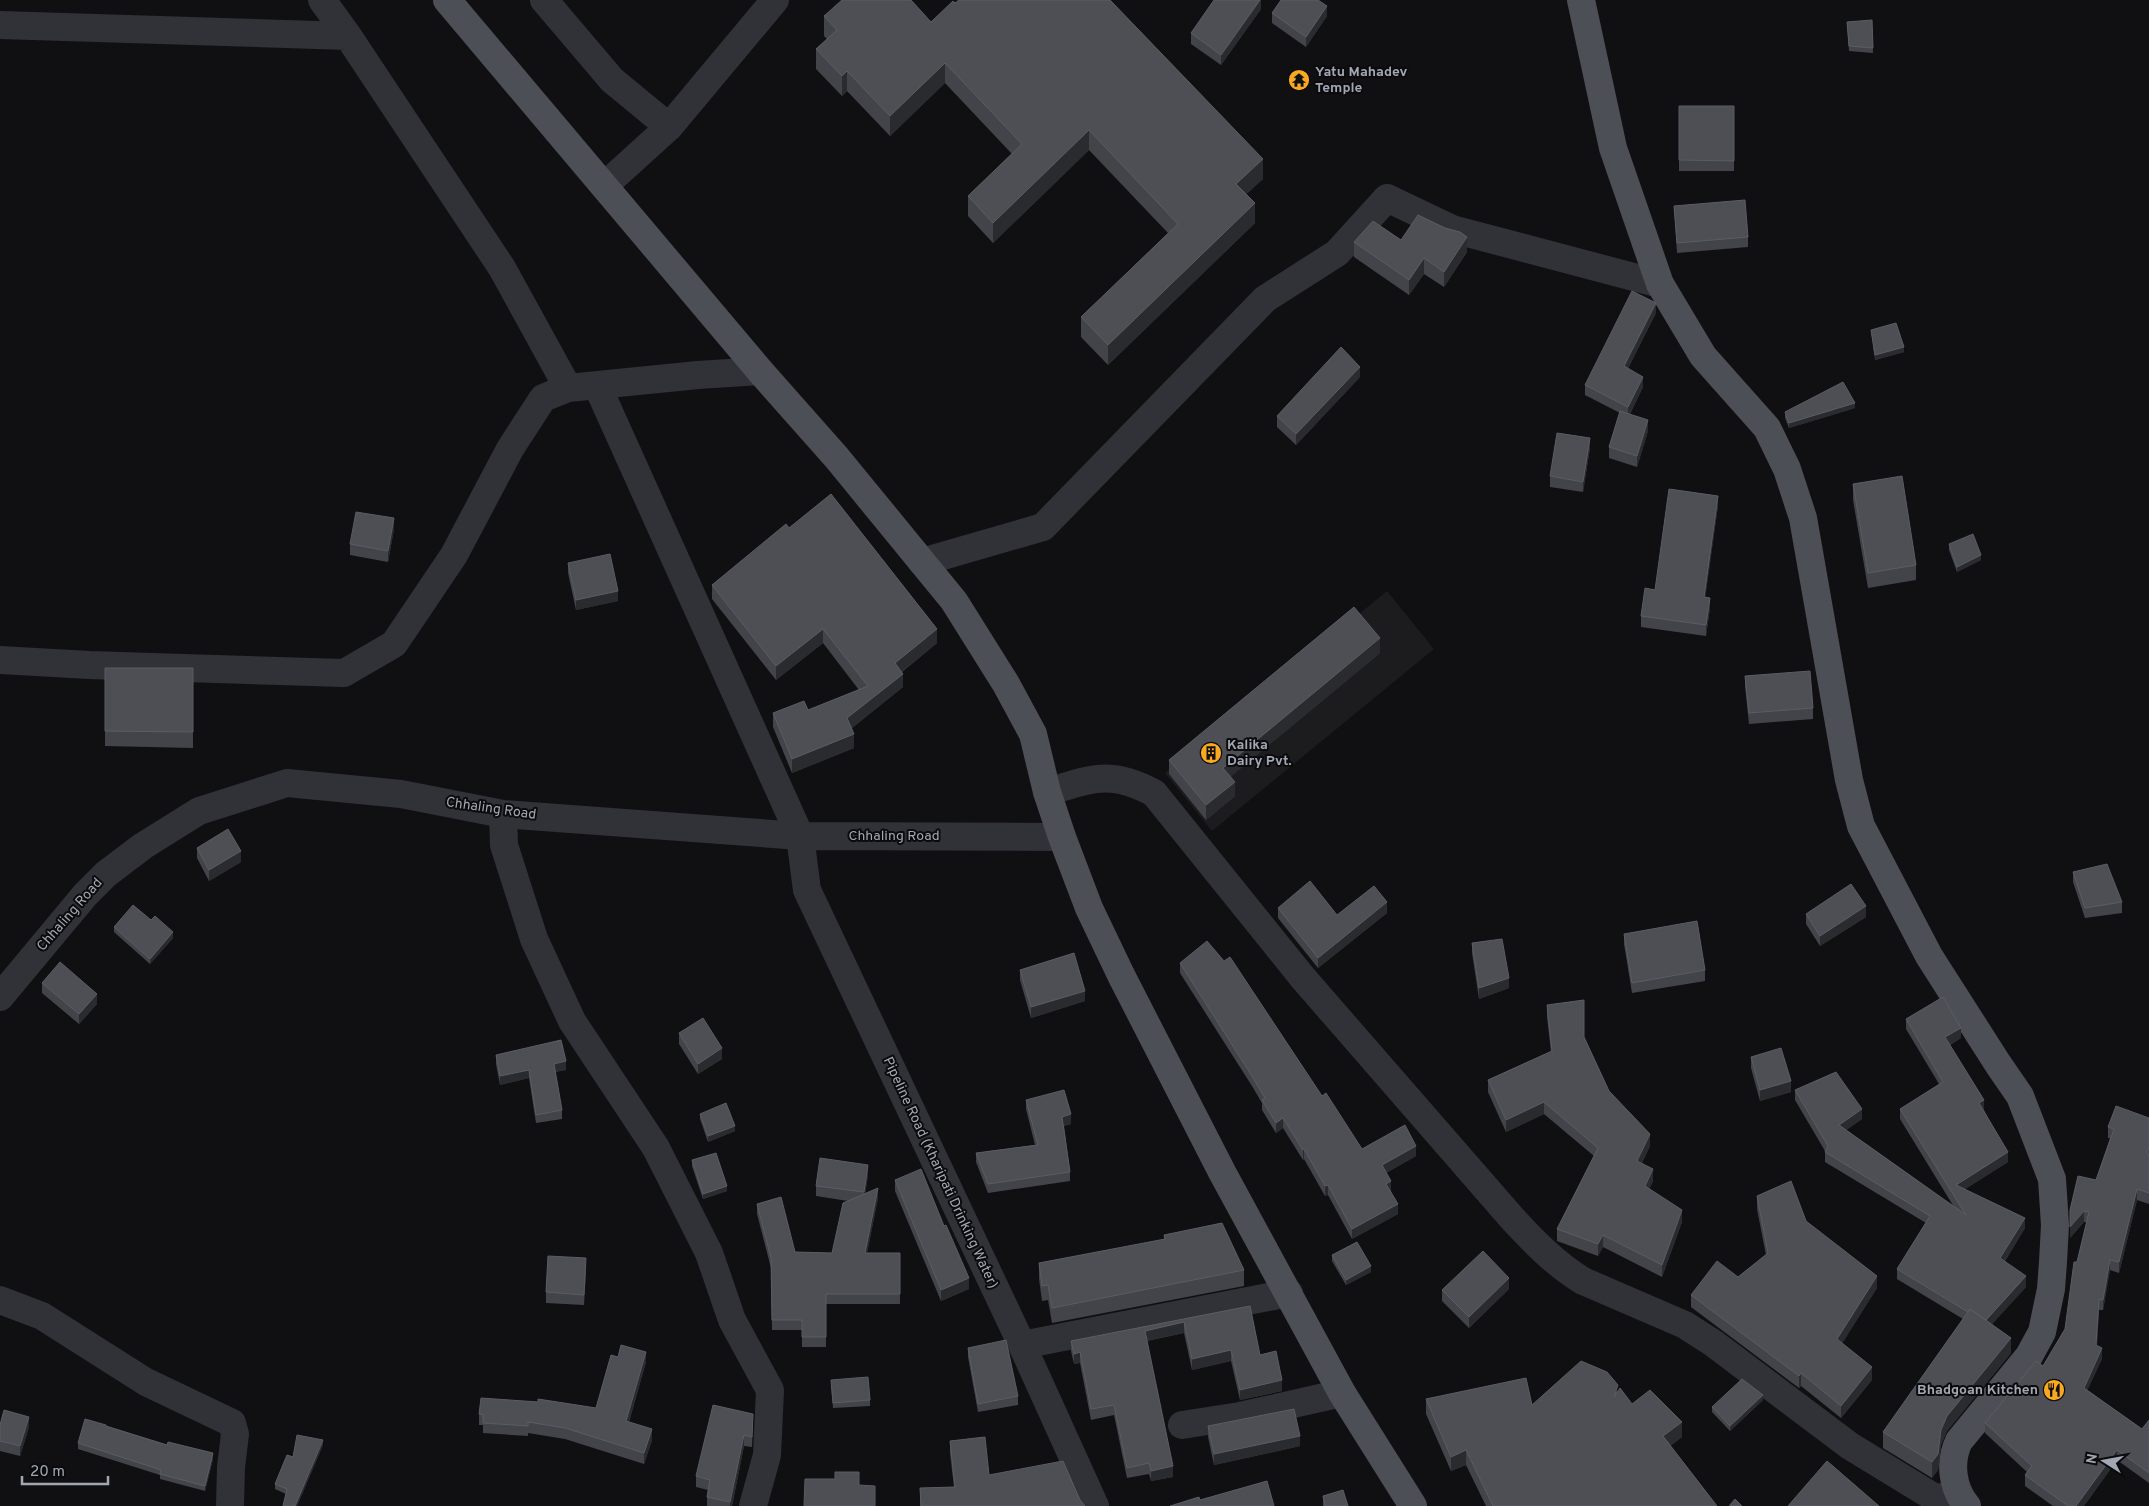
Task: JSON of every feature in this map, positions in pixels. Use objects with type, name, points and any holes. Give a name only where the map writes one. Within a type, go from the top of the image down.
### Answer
[{"type":"main road","points":[[447,0],[760,371],[837,458],[954,601],[1006,684],[1033,734],[1047,792],[1062,837],[1089,908],[1120,975],[1222,1172],[1342,1393],[1412,1506]]},
{"type":"main road","points":[[1581,0],[1597,82],[1613,148],[1660,284],[1703,356],[1767,428],[1787,469],[1803,518],[1849,780],[1861,826],[1929,956],[2020,1096],[2052,1179],[2055,1225],[2053,1262],[2051,1289],[2042,1332],[2030,1356],[1959,1441],[1954,1451],[1953,1460],[1963,1501]]},
{"type":"street","points":[[322,0],[348,36],[502,268],[568,388]]},
{"type":"street","points":[[544,0],[612,80],[669,127]]},
{"type":"street","points":[[604,186],[669,127],[775,0]]},
{"type":"street","points":[[0,25],[348,36]]},
{"type":"street","points":[[922,562],[1043,527],[1266,299],[1337,253],[1387,198],[1452,229],[1660,284]]},
{"type":"street","points":[[0,660],[89,665],[344,673],[394,644],[454,554],[510,449],[543,398],[568,388],[760,371]]},
{"type":"street","name":"Pipeline Road (Kharipati Drinking Water)","points":[[597,385],[800,836],[807,890],[1022,1346],[1095,1506]]},
{"type":"street","points":[[1047,792],[1097,778],[1120,779],[1138,784],[1154,793],[1303,978],[1511,1217],[1545,1253],[1567,1272],[1583,1281],[1686,1325],[1713,1343],[1850,1446],[1935,1498],[1963,1501]]},
{"type":"street","name":"Chhaling Road","points":[[0,997],[85,895],[106,874],[143,846],[199,812],[287,783],[401,794],[503,814],[800,836],[1062,837]]},
{"type":"street","points":[[503,814],[504,845],[534,939],[572,1022],[656,1148],[709,1253],[732,1320],[770,1390],[767,1455],[753,1506]]},
{"type":"street","points":[[1022,1346],[1289,1293]]},
{"type":"street","points":[[0,1300],[42,1316],[146,1382],[232,1423],[235,1434],[231,1466],[230,1506]]},
{"type":"street","points":[[1182,1425],[1240,1416],[1342,1393]]},
{"type":"shaded area","name":"Kalika Dairy Pvt.","points":[[1387,591],[1434,649],[1212,831],[1165,773]]},
{"type":"building","points":[[842,0],[911,0],[931,22],[953,1],[955,3],[959,0],[1110,0],[1263,159],[1236,184],[1255,203],[1108,345],[1081,317],[1178,224],[1089,130],[993,223],[968,196],[1022,144],[945,63],[890,116],[847,71],[842,76],[816,49],[837,30],[824,16]]},
{"type":"building","points":[[1214,0],[1260,0],[1221,55],[1191,33]]},
{"type":"building","points":[[1281,0],[1318,0],[1327,6],[1306,37],[1272,13]]},
{"type":"building","points":[[1872,20],[1873,48],[1849,46],[1847,22]]},
{"type":"building","points":[[1679,106],[1734,106],[1734,161],[1679,160]]},
{"type":"building","points":[[1745,200],[1748,237],[1677,243],[1674,206]]},
{"type":"building","points":[[1418,215],[1445,228],[1460,232],[1467,237],[1444,272],[1424,258],[1409,280],[1354,242],[1373,221],[1401,240]]},
{"type":"building","points":[[1632,291],[1656,303],[1624,366],[1643,377],[1628,407],[1585,385]]},
{"type":"building","points":[[1896,323],[1904,347],[1875,355],[1871,330]]},
{"type":"building","points":[[1341,347],[1360,367],[1296,434],[1277,416]]},
{"type":"building","points":[[1843,382],[1855,403],[1789,423],[1785,412]]},
{"type":"building","points":[[1620,411],[1648,420],[1637,456],[1609,447]]},
{"type":"building","points":[[1557,433],[1590,438],[1583,482],[1550,476]]},
{"type":"building","points":[[1902,476],[1916,565],[1868,573],[1853,484]]},
{"type":"building","points":[[1669,489],[1718,496],[1704,597],[1710,598],[1706,625],[1641,616],[1645,588],[1655,590]]},
{"type":"building","points":[[831,494],[937,629],[895,663],[903,674],[847,718],[854,734],[792,759],[773,713],[804,701],[808,710],[868,686],[823,629],[776,666],[712,585],[786,524],[789,528]]},
{"type":"building","points":[[356,512],[394,518],[388,551],[350,544]]},
{"type":"building","points":[[1973,534],[1981,555],[1957,567],[1949,544]]},
{"type":"building","points":[[610,554],[618,591],[576,600],[568,563]]},
{"type":"building","points":[[1354,607],[1380,638],[1223,768],[1235,782],[1206,805],[1169,760]]},
{"type":"building","points":[[105,668],[193,668],[193,732],[105,731]]},
{"type":"building","points":[[1810,671],[1813,708],[1749,713],[1745,676]]},
{"type":"building","points":[[228,829],[241,851],[209,870],[197,848]]},
{"type":"building","points":[[2107,864],[2122,902],[2085,908],[2073,872]]},
{"type":"building","points":[[1310,881],[1337,915],[1374,886],[1387,902],[1318,958],[1278,908]]},
{"type":"building","points":[[1851,884],[1866,906],[1820,936],[1806,914]]},
{"type":"building","points":[[133,905],[151,920],[155,916],[173,932],[150,959],[114,927]]},
{"type":"building","points":[[1697,921],[1705,970],[1632,983],[1624,934]]},
{"type":"building","points":[[1502,939],[1509,978],[1479,988],[1472,943]]},
{"type":"building","points":[[1207,941],[1224,961],[1230,957],[1322,1096],[1326,1093],[1362,1149],[1405,1125],[1416,1146],[1382,1165],[1391,1181],[1386,1184],[1398,1204],[1352,1229],[1328,1185],[1325,1186],[1304,1149],[1283,1118],[1276,1123],[1262,1100],[1265,1098],[1252,1076],[1180,963]]},
{"type":"building","points":[[1074,953],[1085,991],[1031,1007],[1020,970]]},
{"type":"building","points":[[60,962],[97,994],[79,1014],[42,983]]},
{"type":"building","points":[[1943,997],[1961,1028],[1945,1037],[1984,1100],[1979,1103],[2008,1152],[1956,1185],[2025,1218],[2000,1258],[2026,1276],[1986,1320],[1970,1309],[1968,1312],[1897,1269],[1930,1216],[1825,1152],[1828,1146],[1795,1090],[1836,1072],[1862,1109],[1839,1125],[1966,1215],[1900,1109],[1943,1082],[1906,1019]]},
{"type":"building","points":[[1584,1000],[1584,1037],[1609,1091],[1650,1134],[1637,1161],[1653,1169],[1645,1186],[1682,1210],[1662,1265],[1603,1235],[1598,1244],[1557,1229],[1598,1148],[1544,1102],[1506,1120],[1488,1080],[1552,1051],[1547,1005]]},
{"type":"building","points":[[703,1018],[722,1048],[698,1064],[679,1033]]},
{"type":"building","points":[[561,1040],[566,1061],[554,1064],[562,1110],[536,1115],[529,1070],[500,1076],[496,1055]]},
{"type":"building","points":[[1781,1048],[1791,1081],[1760,1090],[1751,1057]]},
{"type":"building","points":[[1064,1090],[1071,1114],[1062,1117],[1070,1172],[988,1184],[976,1153],[1038,1145],[1026,1100]]},
{"type":"building","points":[[726,1103],[735,1126],[708,1136],[700,1114]]},
{"type":"building","points":[[2116,1106],[2149,1118],[2149,1147],[2147,1153],[2149,1154],[2149,1193],[2137,1189],[2119,1262],[2110,1260],[2103,1300],[2099,1299],[2096,1345],[2102,1348],[2084,1388],[2142,1429],[2149,1420],[2149,1473],[2117,1450],[2076,1506],[2068,1506],[2025,1475],[2032,1466],[1985,1423],[2036,1361],[2043,1366],[2065,1329],[2074,1262],[2077,1262],[2089,1212],[2084,1211],[2070,1227],[2070,1210],[2078,1176],[2096,1180],[2114,1129],[2108,1127]]},
{"type":"building","points":[[716,1153],[727,1186],[703,1194],[692,1160]]},
{"type":"building","points":[[820,1158],[868,1165],[864,1192],[816,1186]]},
{"type":"building","points":[[921,1169],[944,1226],[946,1225],[969,1278],[941,1290],[895,1180]]},
{"type":"building","points":[[1791,1181],[1806,1221],[1877,1276],[1837,1339],[1872,1367],[1841,1406],[1801,1373],[1799,1376],[1691,1295],[1717,1261],[1738,1277],[1768,1253],[1757,1196]]},
{"type":"building","points":[[878,1188],[865,1253],[900,1253],[900,1294],[826,1294],[826,1337],[802,1337],[802,1320],[772,1320],[771,1258],[757,1204],[781,1197],[795,1252],[832,1253],[843,1203]]},
{"type":"building","points":[[1222,1223],[1244,1270],[1052,1308],[1048,1285],[1042,1286],[1039,1263],[1165,1239],[1164,1235]]},
{"type":"building","points":[[1357,1242],[1371,1266],[1346,1280],[1332,1255]]},
{"type":"building","points":[[1483,1251],[1509,1278],[1469,1317],[1442,1290]]},
{"type":"building","points":[[548,1256],[586,1258],[584,1295],[546,1292]]},
{"type":"building","points":[[1250,1306],[1260,1355],[1276,1351],[1282,1380],[1240,1390],[1231,1350],[1192,1359],[1184,1322],[1145,1331],[1173,1466],[1151,1471],[1149,1463],[1127,1468],[1114,1405],[1091,1409],[1080,1352],[1074,1354],[1071,1341]]},
{"type":"building","points":[[1970,1309],[2011,1338],[1947,1416],[1941,1430],[1938,1454],[1932,1462],[1883,1432]]},
{"type":"building","points":[[1006,1340],[1018,1396],[978,1404],[968,1348]]},
{"type":"building","points":[[621,1345],[646,1352],[626,1421],[652,1429],[644,1453],[565,1428],[528,1422],[528,1426],[483,1423],[483,1415],[479,1414],[481,1398],[538,1402],[538,1399],[596,1408],[611,1355],[618,1357]]},
{"type":"building","points":[[1581,1361],[1607,1372],[1618,1385],[1614,1397],[1620,1388],[1632,1404],[1650,1390],[1682,1422],[1663,1436],[1717,1506],[1493,1506],[1466,1450],[1451,1457],[1426,1399],[1526,1378],[1532,1405]]},
{"type":"building","points":[[868,1377],[870,1400],[833,1403],[831,1380]]},
{"type":"building","points":[[1742,1379],[1763,1395],[1730,1426],[1712,1407]]},
{"type":"building","points":[[713,1405],[753,1414],[752,1437],[744,1435],[730,1502],[707,1497],[710,1480],[696,1476]]},
{"type":"building","points":[[1294,1409],[1300,1436],[1214,1454],[1208,1426]]},
{"type":"building","points":[[4,1410],[29,1417],[20,1446],[0,1441],[0,1425]]},
{"type":"building","points":[[85,1419],[167,1445],[168,1442],[213,1453],[205,1486],[160,1474],[161,1470],[78,1443]]},
{"type":"building","points":[[297,1435],[323,1440],[295,1506],[283,1506],[287,1489],[275,1484],[287,1455],[293,1457]]},
{"type":"building","points":[[985,1437],[989,1475],[1063,1461],[1080,1500],[1085,1506],[921,1506],[920,1488],[955,1487],[950,1441]]},
{"type":"building","points":[[1827,1461],[1879,1506],[1788,1506]]},
{"type":"building","points":[[835,1472],[859,1472],[859,1485],[875,1486],[875,1506],[804,1506],[805,1479],[835,1479]]},
{"type":"building","points":[[1267,1481],[1274,1506],[1170,1506],[1199,1497],[1200,1500]]},
{"type":"building","points":[[1343,1490],[1348,1506],[1325,1506],[1323,1496]]},
{"type":"building","points":[[1735,1499],[1742,1506],[1729,1506]]},
{"type":"place","name":"Yatu Mahadev Temple","points":[[1299,80]]},
{"type":"place","name":"Kalika Dairy Pvt.","points":[[1211,753]]},
{"type":"place","name":"Bhadgoan Kitchen","points":[[2054,1390]]}]
